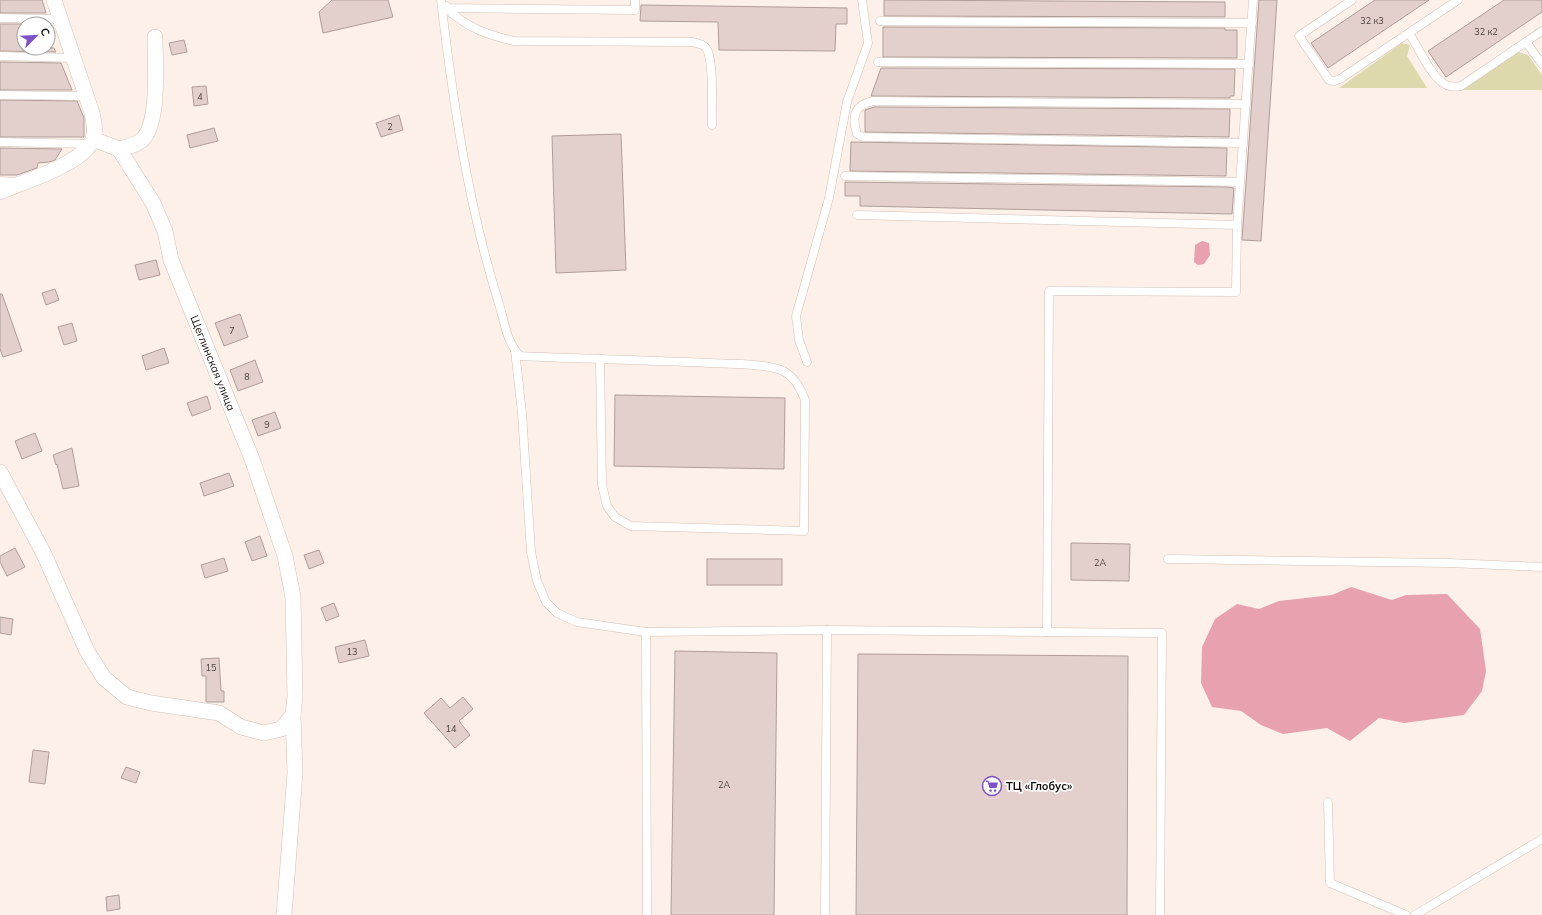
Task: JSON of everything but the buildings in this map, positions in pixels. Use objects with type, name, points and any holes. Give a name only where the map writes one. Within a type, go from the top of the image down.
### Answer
[{"type":"street","points":[[0,192],[66,164],[92,141],[94,126],[92,113],[54,0]]},
{"type":"street","points":[[92,141],[119,149],[133,146],[142,139],[151,125],[154,107],[155,37]]},
{"type":"street","name":"Щеглинская улица","points":[[119,149],[152,203],[165,231],[171,260],[252,459],[285,556],[293,597],[295,696],[293,716],[295,773],[284,915]]},
{"type":"street","points":[[1,481],[43,552],[87,651],[104,678],[127,697],[151,703],[219,713],[241,727],[264,733],[281,730],[293,716]]},
{"type":"lane","points":[[443,2],[635,10],[635,0]]},
{"type":"lane","points":[[807,362],[799,340],[796,316],[829,198],[847,102],[868,43],[862,0]]},
{"type":"lane","points":[[1047,632],[1049,291],[1236,292],[1237,225],[1254,0]]},
{"type":"lane","points":[[1352,0],[1299,36],[1329,80],[1334,81],[1340,79],[1458,0]]},
{"type":"lane","points":[[443,2],[458,19],[473,28],[491,36],[514,41],[692,42],[700,44],[706,48],[711,64],[712,125]]},
{"type":"lane","points":[[443,2],[451,88],[475,212],[488,269],[511,346],[520,356],[600,359],[751,365],[780,370],[789,375],[805,400],[804,531],[631,526],[615,517],[607,506],[602,485],[600,359]]},
{"type":"lane","points":[[0,18],[60,19]]},
{"type":"lane","points":[[880,20],[1252,23]]},
{"type":"lane","points":[[1409,33],[1436,76],[1443,84],[1455,87],[1461,86],[1542,31]]},
{"type":"lane","points":[[1526,42],[1542,64]]},
{"type":"lane","points":[[0,56],[73,58]]},
{"type":"lane","points":[[878,62],[1249,64]]},
{"type":"lane","points":[[0,95],[86,96]]},
{"type":"lane","points":[[1243,143],[863,137],[857,134],[854,126],[857,110],[863,103],[874,100],[1246,104]]},
{"type":"lane","points":[[0,142],[92,141]]},
{"type":"lane","points":[[845,176],[1240,182]]},
{"type":"lane","points":[[0,181],[23,182]]},
{"type":"lane","points":[[858,216],[1237,225]]},
{"type":"lane","points":[[515,350],[522,413],[531,552],[538,581],[546,602],[557,613],[577,622],[646,632],[827,630],[1162,633],[1160,915]]},
{"type":"lane","points":[[1168,559],[1449,563],[1542,567]]},
{"type":"lane","points":[[825,915],[827,630]]},
{"type":"lane","points":[[646,632],[646,915]]},
{"type":"lane","points":[[1328,802],[1330,883],[1406,915]]},
{"type":"lane","points":[[1415,915],[1542,839]]},
{"type":"shaded area","points":[[1402,43],[1410,45],[1407,56],[1427,88],[1339,88]]},
{"type":"shaded area","points":[[1518,52],[1528,55],[1542,75],[1542,90],[1463,90]]},
{"type":"shaded area","points":[[1202,241],[1209,243],[1210,255],[1204,264],[1198,265],[1194,262],[1195,245]]},
{"type":"shaded area","points":[[1351,587],[1392,600],[1406,595],[1447,594],[1480,629],[1486,671],[1482,691],[1464,715],[1404,723],[1379,718],[1350,741],[1327,728],[1283,734],[1261,725],[1241,711],[1212,707],[1201,683],[1202,647],[1215,619],[1237,604],[1259,609],[1279,601],[1332,595]]},
{"type":"place","name":"ТЦ «Глобус»","points":[[992,786]]}]
